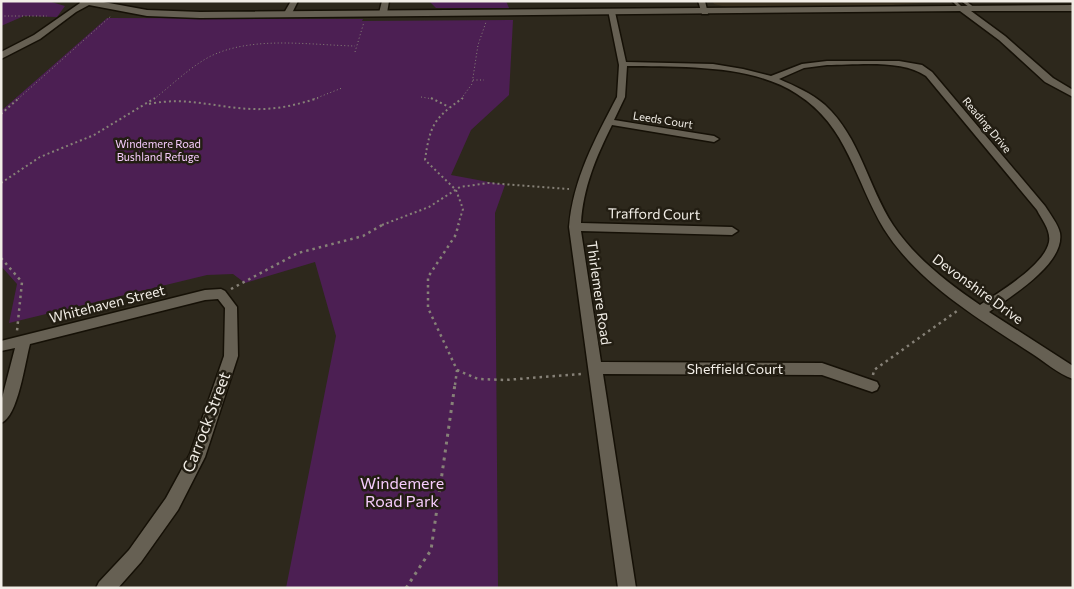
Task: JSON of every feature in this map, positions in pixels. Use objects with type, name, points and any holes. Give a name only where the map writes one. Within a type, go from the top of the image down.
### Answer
[{"type":"main road","points":[[1,56],[28,42],[87,2],[220,14]]},
{"type":"main road","points":[[63,18],[113,4],[124,10],[147,13],[220,14],[1071,10]]},
{"type":"main road","points":[[970,10],[999,32],[1002,38],[1049,80],[1073,94]]},
{"type":"street","points":[[288,13],[295,1]]},
{"type":"street","points":[[383,13],[386,1]]},
{"type":"street","points":[[701,1],[705,12]]},
{"type":"street","name":"Thirlemere Road","points":[[611,12],[624,64],[625,82],[578,189],[575,207],[575,227],[627,588]]},
{"type":"street","name":"Reading Drive","points":[[773,78],[802,66],[827,63],[899,62],[920,67],[929,74],[1040,208],[1054,233],[1053,249],[1039,268],[981,311]]},
{"type":"street","name":"Devonshire Drive","points":[[624,64],[705,65],[741,70],[773,78],[811,99],[830,116],[841,131],[879,214],[899,241],[924,268],[969,303],[1073,373]]},
{"type":"street","name":"Leeds Court","points":[[609,122],[714,139]]},
{"type":"street","name":"Trafford Court","points":[[575,227],[732,231]]},
{"type":"street","name":"Whitehaven Street","points":[[1,346],[205,295],[221,294]]},
{"type":"street","name":"Carrock Street","points":[[105,588],[134,556],[172,504],[197,457],[231,356],[231,307],[221,294]]},
{"type":"street","points":[[1,417],[7,408],[21,341]]},
{"type":"street","name":"Sheffield Court","points":[[595,368],[822,369],[872,386]]},
{"type":"lane","points":[[954,1],[970,10]]},
{"type":"path","points":[[1,114],[114,13],[124,10]]},
{"type":"path","points":[[355,52],[355,46],[368,13]]},
{"type":"path","points":[[1,17],[63,18]]},
{"type":"path","points":[[406,588],[431,550],[457,370],[428,308],[428,277],[456,236],[463,209],[456,190],[425,160],[429,135],[437,117],[460,101],[468,92],[473,80],[477,45],[488,17]]},
{"type":"path","points":[[1,183],[40,157],[94,135],[148,104],[211,56],[231,48],[270,44],[355,46]]},
{"type":"path","points":[[473,80],[484,80]]},
{"type":"path","points":[[148,104],[165,100],[195,99],[252,109],[282,107],[342,88]]},
{"type":"path","points":[[421,97],[429,97],[449,107]]},
{"type":"path","points":[[221,294],[298,253],[363,236],[389,221],[429,207],[460,187],[488,183],[578,189]]},
{"type":"path","points":[[1,258],[22,282],[21,341]]},
{"type":"path","points":[[872,386],[874,370],[969,303]]},
{"type":"path","points":[[457,370],[478,379],[505,380],[582,374],[595,368]]},
{"type":"shaded area","points":[[712,1],[945,1],[866,7],[780,8],[726,7],[714,4]]},
{"type":"green space","points":[[1,1],[48,1],[65,6],[57,17],[24,16],[1,26]]},
{"type":"green space","points":[[429,1],[506,1],[509,8],[436,8]]},
{"type":"green space","points":[[107,18],[363,19],[362,21],[513,20],[509,95],[471,130],[451,175],[505,185],[495,213],[498,588],[286,588],[336,336],[315,262],[245,283],[233,274],[207,275],[9,323],[17,284],[1,266],[1,111]]},
{"type":"park label","name":"Windemere Road Bushland Refuge","points":[[158,150]]},
{"type":"park label","name":"Windemere Road Park","points":[[402,492]]}]
